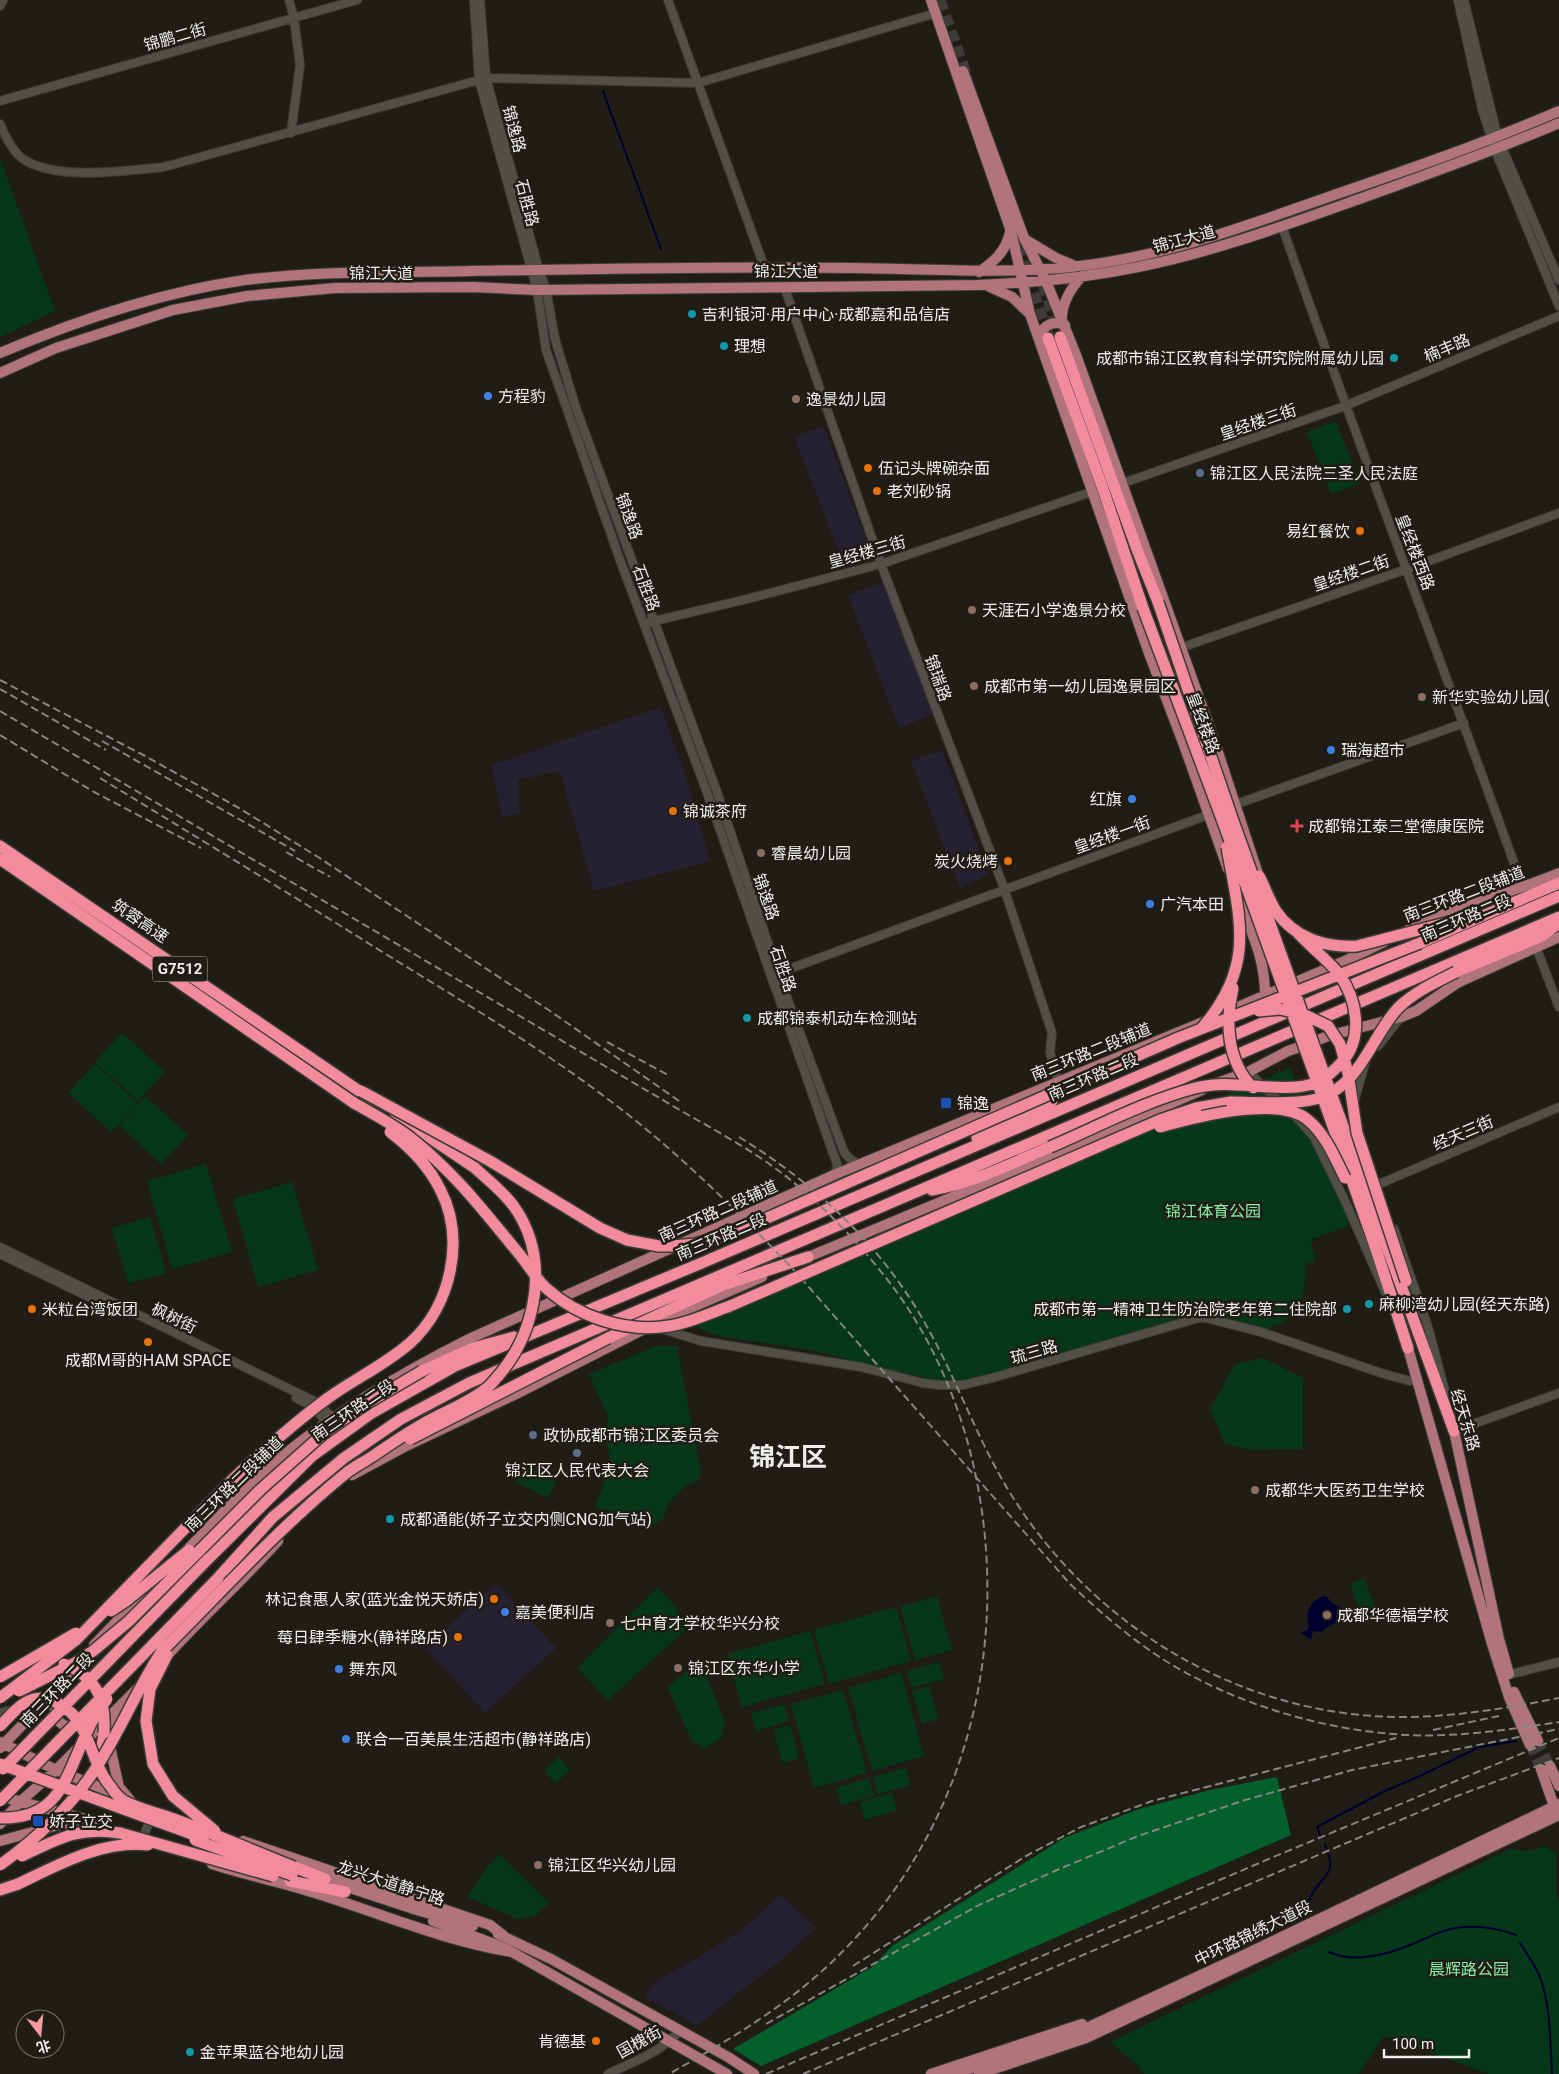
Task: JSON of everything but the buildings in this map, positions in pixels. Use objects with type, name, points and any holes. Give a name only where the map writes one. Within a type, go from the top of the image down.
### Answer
[{"type":"highway","name":"皇经楼路","points":[[1049,337],[1143,608],[1227,818]]},
{"type":"highway","name":"皇经楼路","points":[[1049,337],[1158,602],[1227,818],[1334,1117]]},
{"type":"highway","points":[[1108,535],[1126,562]]},
{"type":"highway","points":[[1147,552],[1158,602]]},
{"type":"highway","points":[[913,1193],[951,1187],[987,1174],[1160,1100],[1195,1088],[1212,1085],[1246,1084],[1296,1087],[1312,1085],[1329,1076],[1346,1058],[1355,1035],[1356,1024],[1352,1000],[1338,973],[1276,911],[1227,818]]},
{"type":"highway","points":[[1227,818],[1240,920],[1240,945],[1228,1028],[1231,1048],[1243,1078],[1256,1091],[1284,1101]]},
{"type":"highway","name":"筑蓉高速","points":[[0,846],[360,1091]]},
{"type":"highway","name":"筑蓉高速","points":[[0,859],[354,1103]]},
{"type":"highway","points":[[360,1091],[490,1161],[600,1228],[626,1240],[659,1246],[695,1244],[733,1232],[1178,1038],[1559,883]]},
{"type":"highway","name":"南三环路二段","points":[[1,1769],[312,1456],[370,1414],[455,1366],[538,1333],[1557,897]]},
{"type":"highway","name":"南三环路二段","points":[[0,1801],[218,1578],[273,1517],[344,1458],[401,1419],[469,1383],[514,1363],[1559,917]]},
{"type":"highway","points":[[354,1103],[411,1138],[436,1160],[494,1223],[545,1288],[569,1305],[617,1325],[637,1328],[669,1326],[730,1306],[1160,1120],[1196,1108],[1231,1102],[1321,1098],[1336,1090],[1354,1074],[1397,1010],[1409,998],[1456,972],[1542,936],[1559,923]]},
{"type":"highway","points":[[1296,931],[1322,944],[1343,947],[1357,946],[1456,924]]},
{"type":"highway","points":[[905,1176],[1052,1101],[1184,1043],[1216,1011],[1226,994],[1238,961]]},
{"type":"highway","points":[[1238,1015],[1263,1010],[1292,1011],[1318,1020],[1335,1035],[1346,1058],[1357,1133],[1423,1331],[1436,1381]]},
{"type":"highway","points":[[0,1865],[32,1842],[59,1816],[92,1774],[148,1671],[162,1651],[284,1526],[347,1473],[422,1424],[458,1406],[488,1387],[510,1361],[526,1330],[534,1302],[536,1278],[534,1258],[527,1230],[516,1209],[501,1191],[475,1168],[360,1091]]},
{"type":"highway","points":[[0,1700],[76,1640],[228,1483],[262,1452],[329,1398],[410,1342],[433,1314],[448,1281],[452,1262],[452,1231],[441,1191],[430,1172],[400,1139],[354,1103]]},
{"type":"highway","points":[[1104,1145],[1180,1122],[1242,1110],[1277,1108],[1291,1111],[1307,1118],[1316,1127],[1329,1147],[1378,1252]]},
{"type":"highway","name":"经天东路","points":[[1334,1117],[1408,1348]]},
{"type":"highway","name":"经天东路","points":[[1334,1117],[1454,1431]]},
{"type":"highway","points":[[370,1458],[424,1433],[608,1338],[723,1285],[808,1256]]},
{"type":"highway","points":[[0,1677],[126,1602],[233,1515],[323,1434],[371,1401],[422,1371],[473,1348],[497,1340],[538,1333]]},
{"type":"highway","points":[[401,1419],[450,1417]]},
{"type":"highway","points":[[0,1700],[74,1663],[93,1651],[129,1621],[233,1515]]},
{"type":"highway","points":[[189,1624],[172,1644],[150,1689],[146,1721],[149,1748],[153,1764],[173,1796],[224,1838]]},
{"type":"highway","points":[[0,1677],[39,1664],[60,1663],[86,1676],[97,1689],[105,1712],[104,1742],[100,1760]]},
{"type":"highway","points":[[0,1818],[18,1819],[46,1806],[56,1797],[65,1784],[91,1725],[125,1672]]},
{"type":"highway","points":[[0,1726],[20,1705],[30,1701],[48,1699],[58,1703],[70,1710],[81,1724],[110,1787],[124,1801],[224,1838],[292,1873]]},
{"type":"highway","points":[[1,1769],[345,1892]]},
{"type":"highway","points":[[0,1865],[76,1833],[100,1830],[120,1833],[171,1848],[325,1879]]},
{"type":"highway","points":[[0,1890],[90,1852],[117,1846],[144,1845],[171,1848]]},
{"type":"main road","points":[[931,0],[1011,231],[1030,314]]},
{"type":"main road","points":[[937,0],[1024,238],[1041,269],[1063,321],[1123,483],[1292,972],[1299,981]]},
{"type":"main road","name":"锦江大道","points":[[0,373],[56,348],[164,313],[204,303],[247,296],[334,288],[473,287],[542,289],[977,285],[1046,281],[1140,267],[1282,226],[1497,144],[1559,111]]},
{"type":"main road","name":"锦江大道","points":[[0,353],[50,332],[183,292],[243,281],[347,272],[535,269],[854,268],[979,272],[1076,267],[1130,258],[1213,236],[1559,123]]},
{"type":"main road","points":[[979,272],[995,261],[1004,250],[1011,231]]},
{"type":"main road","points":[[1024,238],[1056,258],[1076,267]]},
{"type":"main road","points":[[1063,321],[1063,306],[1067,296],[1082,276]]},
{"type":"main road","points":[[977,285],[995,287],[1012,297],[1030,314],[1049,337]]},
{"type":"main road","points":[[1063,321],[1048,324],[1043,328],[1049,337],[1094,491],[1150,656],[1207,814],[1259,947],[1265,995]]},
{"type":"main road","points":[[1184,746],[1192,757],[1200,761],[1208,758],[1212,749],[1212,737]]},
{"type":"main road","name":"南三环路二段辅道","points":[[2,1745],[58,1688],[91,1647],[242,1493],[280,1458],[330,1420],[420,1364],[469,1339],[858,1164],[1299,981],[1349,959],[1431,918],[1523,888],[1559,873]]},
{"type":"main road","points":[[130,1800],[119,1788],[108,1733],[110,1724],[130,1697],[184,1636],[244,1579],[291,1526],[354,1474],[404,1447],[538,1383],[652,1325],[808,1256],[1044,1159],[1236,1075],[1248,1072],[1288,1051],[1328,1036],[1416,1011],[1458,983],[1559,937]]},
{"type":"main road","name":"经天东路","points":[[1408,1348],[1506,1676],[1534,1743]]},
{"type":"main road","name":"经天东路","points":[[1454,1431],[1506,1676]]},
{"type":"main road","points":[[58,1688],[54,1713],[60,1723],[70,1729],[90,1725],[108,1716]]},
{"type":"main road","points":[[0,1824],[108,1716],[130,1697]]},
{"type":"main road","points":[[2,1745],[56,1770],[130,1800],[249,1843],[490,1925],[504,1936]]},
{"type":"main road","points":[[1558,1808],[1545,1767],[1559,1786]]},
{"type":"main road","points":[[0,1796],[93,1821],[123,1840],[314,1892],[450,1938],[485,1948],[512,1952]]},
{"type":"main road","name":"中环路锦绣大道段","points":[[954,2074],[1067,2037],[1558,1808]]},
{"type":"main road","name":"中环路锦绣大道段","points":[[979,2074],[1086,2038],[1558,1808]]},
{"type":"main road","points":[[0,1841],[82,1819],[93,1821]]},
{"type":"main road","name":"龙兴大道静宁路","points":[[325,1879],[420,1911],[504,1936],[551,1959],[680,2030],[754,2074]]},
{"type":"main road","name":"龙兴大道静宁路","points":[[345,1892],[425,1918],[512,1952],[728,2074]]},
{"type":"main road","points":[[931,2074],[1137,2005]]},
{"type":"main road","points":[[1000,2074],[1028,2064],[1086,2038]]},
{"type":"street","points":[[0,6],[3,0]]},
{"type":"street","points":[[289,0],[294,18],[300,66],[291,133]]},
{"type":"street","name":"锦鹏二街","points":[[0,101],[357,0]]},
{"type":"street","points":[[474,0],[483,79]]},
{"type":"street","name":"锦逸路","points":[[480,0],[483,79],[535,269]]},
{"type":"street","points":[[668,0],[765,269]]},
{"type":"street","points":[[1458,0],[1482,109],[1559,280]]},
{"type":"street","points":[[1464,0],[1497,144],[1559,306]]},
{"type":"street","points":[[0,124],[8,141],[23,159],[48,169],[80,173],[123,172],[164,167],[483,79],[698,83],[936,14]]},
{"type":"street","name":"皇经楼西路","points":[[1282,226],[1345,406],[1464,723],[1523,888]]},
{"type":"street","name":"石胜路","points":[[535,269],[542,289],[546,350],[644,624],[774,975],[837,1164],[836,1174]]},
{"type":"street","name":"锦瑞路","points":[[784,286],[881,564],[1004,888],[1052,1033],[1050,1052],[1058,1081]]},
{"type":"street","name":"锦逸路","points":[[542,289],[576,408],[717,792],[774,975],[844,1152],[858,1164]]},
{"type":"street","name":"楠丰路","points":[[1345,406],[1559,316]]},
{"type":"street","name":"皇经楼三街","points":[[1123,483],[1345,406]]},
{"type":"street","name":"皇经楼三街","points":[[644,624],[881,564],[1094,491]]},
{"type":"street","name":"皇经楼二街","points":[[1180,648],[1407,569],[1559,513]]},
{"type":"street","name":"皇经楼一街","points":[[774,975],[1004,888],[1464,723]]},
{"type":"street","points":[[1536,947],[1559,1007]]},
{"type":"street","points":[[1400,1017],[1366,1060],[1354,1101],[1352,1121],[1409,1267],[1430,1330],[1454,1431],[1559,1393]]},
{"type":"street","points":[[1248,1072],[1301,1122],[1314,1137],[1345,1201],[1408,1348]]},
{"type":"street","points":[[1301,1122],[1307,1104],[1316,1095],[1331,1088],[1342,1091],[1354,1101]]},
{"type":"street","name":"经天三街","points":[[1377,1185],[1559,1106]]},
{"type":"street","name":"枫树街","points":[[0,1247],[316,1402],[330,1420]]},
{"type":"street","name":"枫树街","points":[[0,1254],[268,1383],[312,1406],[330,1420]]},
{"type":"street","name":"琉三路","points":[[652,1325],[701,1341],[861,1367],[940,1386],[963,1385],[992,1378],[1202,1317],[1260,1332],[1381,1373],[1410,1381],[1417,1380]]},
{"type":"street","points":[[354,1474],[410,1436],[494,1398],[538,1383]]},
{"type":"street","points":[[1506,1676],[1559,1662]]},
{"type":"street","points":[[0,1713],[48,1698]]},
{"type":"street","points":[[141,1845],[151,1817],[157,1813],[167,1812]]},
{"type":"street","name":"国槐街","points":[[608,2074],[671,2041],[680,2030]]},
{"type":"shaded area","points":[[824,427],[873,558],[845,568],[794,436]]},
{"type":"shaded area","points":[[883,582],[933,714],[899,728],[848,595]]},
{"type":"shaded area","points":[[661,707],[689,787],[710,861],[594,891],[560,771],[518,780],[520,813],[502,817],[492,765]]},
{"type":"shaded area","points":[[942,750],[988,875],[960,888],[911,761]]},
{"type":"shaded area","points":[[496,1583],[556,1648],[485,1713],[425,1648]]},
{"type":"shaded area","points":[[1326,1596],[1333,1604],[1341,1607],[1342,1619],[1320,1632],[1313,1631],[1311,1640],[1300,1632],[1306,1631],[1309,1627],[1307,1617],[1310,1607],[1316,1600]]},
{"type":"shaded area","points":[[781,1895],[816,1928],[779,1962],[697,2025],[645,1998],[655,1981],[693,1961],[740,1931]]},
{"type":"green space","points":[[0,158],[55,311],[0,337]]},
{"type":"green space","points":[[1336,421],[1360,483],[1331,494],[1307,432]]},
{"type":"green space","points":[[122,1033],[165,1072],[138,1101],[95,1062]]},
{"type":"green space","points":[[95,1064],[138,1103],[111,1132],[68,1093]]},
{"type":"green space","name":"锦江体育公园","points":[[1290,1068],[1330,1164],[1349,1226],[1311,1239],[1315,1262],[1305,1264],[1305,1283],[1300,1303],[1289,1319],[1272,1325],[1270,1332],[1224,1317],[1196,1315],[1019,1367],[975,1378],[949,1382],[902,1373],[815,1351],[715,1335],[680,1320]]},
{"type":"green space","points":[[145,1096],[188,1135],[161,1164],[119,1125]]},
{"type":"green space","points":[[206,1164],[232,1252],[172,1269],[147,1181]]},
{"type":"green space","points":[[292,1182],[318,1270],[258,1287],[233,1199]]},
{"type":"green space","points":[[150,1217],[166,1273],[128,1283],[112,1228]]},
{"type":"green space","points":[[657,1346],[677,1346],[701,1473],[699,1479],[686,1486],[676,1495],[668,1506],[663,1519],[653,1524],[595,1507],[611,1464],[605,1436],[608,1417],[589,1374]]},
{"type":"green space","points":[[1263,1358],[1303,1378],[1303,1449],[1250,1450],[1225,1444],[1210,1409],[1235,1364]]},
{"type":"green space","points":[[525,1465],[556,1481],[548,1498],[516,1482]]},
{"type":"green space","points":[[1364,1578],[1377,1612],[1362,1617],[1350,1584]]},
{"type":"green space","points":[[657,1588],[675,1606],[685,1630],[608,1700],[577,1668]]},
{"type":"green space","points":[[937,1596],[952,1650],[915,1660],[900,1607]]},
{"type":"green space","points":[[896,1607],[911,1661],[829,1684],[814,1630]]},
{"type":"green space","points":[[810,1631],[825,1684],[742,1707],[727,1654]]},
{"type":"green space","points":[[700,1660],[725,1722],[721,1738],[706,1748],[692,1741],[667,1687]]},
{"type":"green space","points":[[939,1662],[944,1679],[911,1688],[907,1671]]},
{"type":"green space","points":[[901,1673],[924,1756],[872,1771],[848,1688]]},
{"type":"green space","points":[[929,1686],[938,1719],[922,1724],[912,1691]]},
{"type":"green space","points":[[843,1690],[867,1773],[814,1788],[791,1704]]},
{"type":"green space","points":[[784,1704],[789,1721],[756,1731],[751,1713]]},
{"type":"green space","points":[[790,1725],[799,1758],[783,1763],[773,1730]]},
{"type":"green space","points":[[559,1757],[570,1770],[556,1783],[544,1771]]},
{"type":"green space","points":[[906,1768],[910,1785],[878,1794],[873,1777]]},
{"type":"green space","points":[[1277,1777],[1291,1835],[761,2066],[733,2049],[872,1967],[892,1946],[1064,1838],[1139,1809],[1210,1790]]},
{"type":"green space","points":[[869,1778],[874,1796],[841,1805],[836,1788]]},
{"type":"green space","points":[[892,1793],[897,1810],[864,1820],[860,1802]]},
{"type":"green space","name":"晨辉路公园","points":[[1544,1846],[1556,1853],[1556,1894],[1559,1899],[1559,2074],[1489,2074],[1384,2036],[1359,2074],[1144,2074],[1134,2062],[1110,2042],[1510,1849],[1529,1851]]},
{"type":"green space","points":[[499,1854],[549,1903],[535,1916],[518,1919],[467,1897],[487,1867]]},
{"type":"waterway","points":[[603,91],[661,249]]},
{"type":"waterway","points":[[1321,1837],[1317,1827],[1383,1792],[1479,1747],[1516,1741]]},
{"type":"waterway","points":[[1325,1844],[1326,1848]]},
{"type":"waterway","points":[[1309,1902],[1311,1895],[1330,1868],[1328,1853]]},
{"type":"waterway","points":[[1329,1952],[1339,1956],[1350,1957],[1383,1954],[1443,1931],[1464,1927],[1491,1928],[1516,1935]]},
{"type":"waterway","points":[[1520,1943],[1536,1968],[1544,1988],[1549,2025],[1552,2074]]},
{"type":"tunnel","points":[[940,0],[968,79]]},
{"type":"tunnel","points":[[1018,246],[1048,335]]},
{"type":"tunnel","points":[[1043,284],[1060,337]]},
{"type":"tunnel","points":[[1538,1741],[1550,1766]]},
{"type":"tunnel","points":[[1530,1745],[1541,1769]]},
{"type":"railway","points":[[0,680],[239,808],[318,857],[550,1011],[682,1103]]},
{"type":"railway","points":[[0,689],[106,750]]},
{"type":"railway","points":[[0,711],[723,1135],[772,1166],[828,1213],[868,1257],[906,1305],[939,1365],[957,1408],[970,1451],[983,1518],[987,1585],[984,1652],[972,1718],[952,1782],[924,1843],[887,1900],[842,1952],[803,1988],[782,2004],[669,2074]]},
{"type":"railway","points":[[0,735],[94,792],[201,848]]},
{"type":"railway","points":[[102,741],[295,851]]},
{"type":"railway","points":[[100,778],[501,1025],[586,1083],[661,1141],[706,1182],[792,1268],[1070,1584],[1132,1638],[1155,1654],[1209,1685],[1239,1698],[1300,1718],[1363,1731],[1414,1735],[1455,1735],[1559,1722]]},
{"type":"railway","points":[[286,852],[330,877]]},
{"type":"railway","points":[[607,1042],[668,1075]]},
{"type":"railway","points":[[739,1137],[797,1177],[849,1223],[872,1248],[894,1275],[931,1334],[993,1463],[1037,1532],[1076,1577],[1122,1618],[1171,1652],[1225,1680],[1282,1700],[1341,1713],[1422,1717],[1462,1714],[1559,1698]]},
{"type":"railway","points":[[1433,1730],[1499,1716]]},
{"type":"railway","points":[[766,2024],[979,1905],[1138,1836],[1245,1800],[1352,1770],[1559,1729]]},
{"type":"railway","points":[[853,1966],[1026,1856],[1081,1827],[1152,1801],[1396,1738]]},
{"type":"railway","points":[[766,2074],[1271,1858],[1559,1738]]},
{"type":"railway","points":[[803,2074],[1457,1796],[1559,1758]]},
{"type":"place","name":"吉利银河·用户中心·成都嘉和品信店","points":[[692,314]]},
{"type":"place","name":"理想","points":[[724,346]]},
{"type":"place","name":"成都市锦江区教育科学研究院附属幼儿园","points":[[1394,358]]},
{"type":"place","name":"方程豹","points":[[488,396]]},
{"type":"place","name":"逸景幼儿园","points":[[796,399]]},
{"type":"place","name":"伍记头牌碗杂面","points":[[868,468]]},
{"type":"place","name":"锦江区人民法院三圣人民法庭","points":[[1200,473]]},
{"type":"place","name":"老刘砂锅","points":[[877,491]]},
{"type":"place","name":"易红餐饮","points":[[1360,531]]},
{"type":"place","name":"天涯石小学逸景分校","points":[[972,610]]},
{"type":"place","name":"成都市第一幼儿园逸景园区","points":[[974,686]]},
{"type":"place","name":"新华实验幼儿园(","points":[[1422,697]]},
{"type":"place","name":"瑞海超市","points":[[1331,750]]},
{"type":"place","name":"红旗","points":[[1132,799]]},
{"type":"place","name":"锦诚茶府","points":[[673,811]]},
{"type":"place","name":"成都锦江泰三堂德康医院","points":[[1297,826]]},
{"type":"place","name":"睿晨幼儿园","points":[[761,853]]},
{"type":"place","name":"炭火烧烤","points":[[1008,861]]},
{"type":"place","name":"广汽本田","points":[[1150,904]]},
{"type":"place","name":"成都锦泰机动车检测站","points":[[747,1018]]},
{"type":"place","name":"锦逸","points":[[946,1103]]},
{"type":"place","name":"麻柳湾幼儿园(经天东路)","points":[[1369,1304]]},
{"type":"place","name":"米粒台湾饭团","points":[[32,1309]]},
{"type":"place","name":"成都市第一精神卫生防治院老年第二住院部","points":[[1347,1309]]},
{"type":"place","name":"成都M哥的HAM SPACE","points":[[148,1342]]},
{"type":"place","name":"政协成都市锦江区委员会","points":[[533,1435]]},
{"type":"place","name":"锦江区人民代表大会","points":[[577,1453]]},
{"type":"place","name":"成都华大医药卫生学校","points":[[1255,1490]]},
{"type":"place","name":"成都通能(娇子立交内侧CNG加气站)","points":[[390,1519]]},
{"type":"place","name":"林记食惠人家(蓝光金悦天娇店)","points":[[494,1599]]},
{"type":"place","name":"嘉美便利店","points":[[505,1612]]},
{"type":"place","name":"成都华德福学校","points":[[1327,1615]]},
{"type":"place","name":"七中育才学校华兴分校","points":[[610,1623]]},
{"type":"place","name":"莓日肆季糖水(静祥路店)","points":[[458,1637]]},
{"type":"place","name":"锦江区东华小学","points":[[678,1668]]},
{"type":"place","name":"舞东风","points":[[339,1669]]},
{"type":"place","name":"联合一百美晨生活超市(静祥路店)","points":[[346,1739]]},
{"type":"place","name":"娇子立交","points":[[38,1821]]},
{"type":"place","name":"锦江区华兴幼儿园","points":[[538,1865]]},
{"type":"place","name":"肯德基","points":[[596,2041]]},
{"type":"place","name":"金苹果蓝谷地幼儿园","points":[[190,2052]]},
{"type":"district","name":"锦江区","points":[[788,1457]]}]
